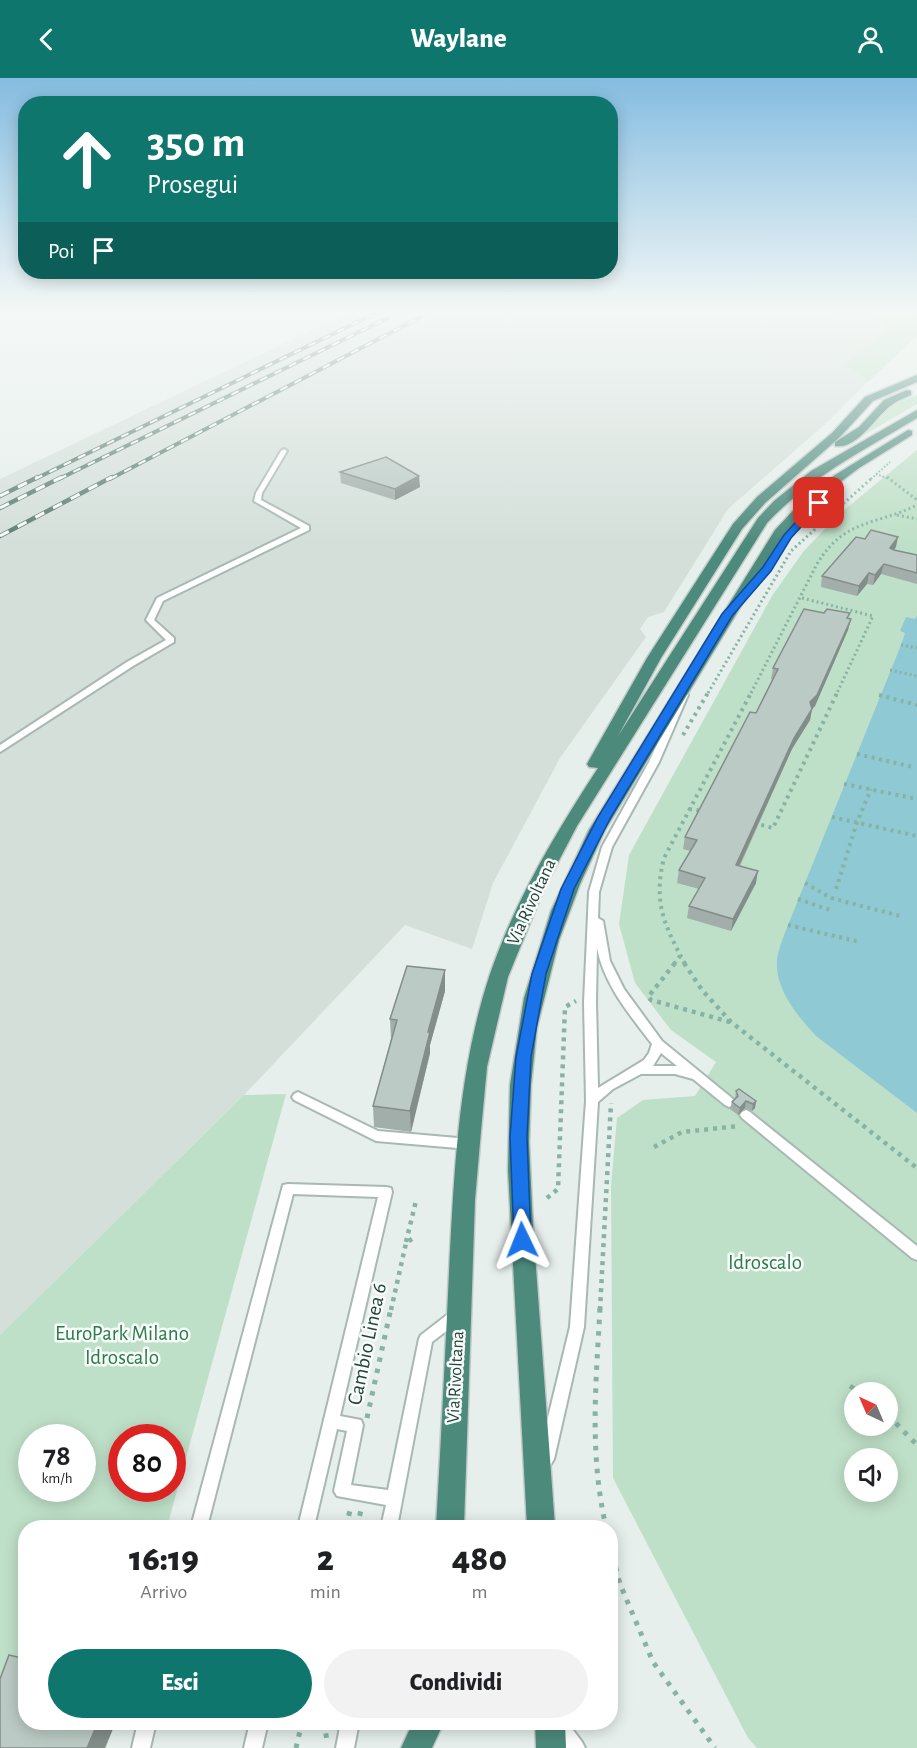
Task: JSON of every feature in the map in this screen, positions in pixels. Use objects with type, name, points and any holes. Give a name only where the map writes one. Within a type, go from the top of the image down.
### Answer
[{"type":"highway","points":[[499,976],[507,932],[534,864],[587,779],[654,658],[737,527],[761,500],[836,435],[869,399],[896,388]]},
{"type":"highway","points":[[786,477],[859,432],[892,399],[917,391]]},
{"type":"highway","name":"Via Rivoltana","points":[[450,1520],[459,1313],[469,1144],[477,1067],[499,976],[535,889],[569,826],[762,521],[788,494],[811,475],[917,413]]},
{"type":"highway","name":"Via Rivoltana","points":[[541,1520],[522,1240],[519,1137],[526,1035],[539,974],[576,870],[607,813],[778,532],[802,506],[841,474],[917,427]]},
{"type":"highway","points":[[727,614],[767,569],[788,537],[819,503],[857,473],[917,438]]},
{"type":"highway","points":[[416,1748],[425,1730]]},
{"type":"highway","points":[[550,1730],[551,1748]]},
{"type":"lane","points":[[0,749],[171,640],[150,620],[160,600],[306,528],[257,501],[259,493],[284,451]]},
{"type":"lane","points":[[539,1489],[577,1327],[592,1101],[590,1002],[598,876],[607,847],[654,762],[676,716],[692,673]]},
{"type":"lane","points":[[595,906],[605,961],[615,983],[658,1044],[729,1102]]},
{"type":"lane","points":[[592,1101],[597,1093],[653,1059],[658,1044]]},
{"type":"lane","points":[[638,1070],[675,1070],[696,1076]]},
{"type":"lane","points":[[298,1097],[376,1136],[469,1144]]},
{"type":"lane","points":[[746,1115],[917,1254]]},
{"type":"lane","points":[[201,1520],[288,1189],[386,1192],[308,1520]]},
{"type":"lane","points":[[390,1520],[426,1339],[459,1313]]},
{"type":"lane","points":[[331,1421],[356,1425],[342,1491],[395,1499]]},
{"type":"lane","points":[[141,1748],[145,1730]]},
{"type":"lane","points":[[253,1748],[257,1730]]},
{"type":"lane","points":[[345,1748],[348,1730]]},
{"type":"lane","points":[[562,1730],[576,1748]]},
{"type":"path","points":[[679,743],[791,550],[893,460]]},
{"type":"path","points":[[876,474],[886,477],[917,500]]},
{"type":"path","points":[[917,505],[896,515],[860,525],[842,533],[818,561],[802,598],[666,853],[658,892],[661,912],[690,976],[731,1022],[917,1168]]},
{"type":"path","points":[[896,515],[917,519]]},
{"type":"path","points":[[749,822],[773,828],[873,616],[802,598]]},
{"type":"path","points":[[901,645],[917,648]]},
{"type":"path","points":[[890,670],[917,676]]},
{"type":"path","points":[[879,695],[917,705]]},
{"type":"path","points":[[857,754],[913,767]]},
{"type":"path","points":[[844,784],[917,799]]},
{"type":"path","points":[[836,889],[857,822],[871,789]]},
{"type":"path","points":[[689,809],[714,814]]},
{"type":"path","points":[[832,817],[917,836]]},
{"type":"path","points":[[805,883],[831,898],[900,916]]},
{"type":"path","points":[[798,899],[833,911]]},
{"type":"path","points":[[788,925],[860,942]]},
{"type":"path","points":[[680,956],[648,997],[651,1000],[731,1022]]},
{"type":"path","points":[[547,1198],[558,1189],[564,1020]]},
{"type":"path","points":[[604,1520],[598,1493],[593,1429],[610,1105],[618,1095],[632,1087],[624,1077]]},
{"type":"path","points":[[654,1147],[682,1132],[758,1124]]},
{"type":"path","name":"Cambio Linea 6","points":[[365,1430],[416,1201]]},
{"type":"path","points":[[406,1243],[416,1236]]},
{"type":"path","points":[[898,1425],[917,1445]]},
{"type":"path","points":[[618,1576],[653,1662],[716,1748]]},
{"type":"path","points":[[296,1748],[300,1730]]},
{"type":"path","points":[[325,1730],[327,1748]]},
{"type":"shaded area","points":[[191,388],[861,388],[830,420],[728,509],[664,612],[648,617],[640,629],[646,637],[560,758],[493,883],[472,949],[405,925],[244,1095],[0,1335],[0,479]]},
{"type":"green space","points":[[917,395],[917,404],[864,435],[893,405]]},
{"type":"green space","name":"Idroscalo","points":[[917,450],[917,1748],[757,1748],[748,1738],[613,1478],[611,1186],[617,1118],[643,1100],[695,1096],[716,1062],[671,1030],[635,983],[619,924],[629,855],[772,596],[803,552],[837,516]]},
{"type":"green space","name":"EuroPark Milano Idroscalo","points":[[286,1094],[186,1458],[186,1424],[108,1424],[108,1502],[174,1502],[169,1520],[18,1520],[18,1730],[111,1730],[106,1748],[0,1748],[0,1335],[244,1095]]},
{"type":"water","points":[[917,615],[917,1113],[816,1036],[789,1002],[777,972],[777,961],[788,925],[901,645],[905,633],[900,631],[906,617],[915,619]]},
{"type":"building","points":[[386,457],[419,476],[395,489],[340,472]]},
{"type":"building","points":[[871,530],[898,537],[890,548],[917,555],[917,573],[884,564],[875,575],[869,573],[859,586],[822,576],[856,537],[865,539]]},
{"type":"building","points":[[804,609],[824,613],[827,609],[850,613],[847,618],[851,619],[817,695],[810,702],[812,709],[794,738],[736,865],[758,871],[733,919],[689,906],[705,878],[679,870],[697,840],[685,837],[750,712],[756,713],[778,669],[773,668]]},
{"type":"building","points":[[407,966],[445,970],[410,1111],[373,1106],[397,1020],[390,1019]]},
{"type":"building","points":[[739,1089],[756,1101],[753,1104],[746,1101],[740,1108],[732,1102],[738,1096],[736,1091]]},
{"type":"building","points":[[9,1655],[18,1657],[18,1730],[95,1730],[87,1748],[0,1748],[0,1679]]},
{"type":"railway","points":[[35,479],[222,388]]},
{"type":"railway","points":[[59,479],[245,388]]},
{"type":"railway","points":[[110,479],[285,388]]},
{"type":"railway","points":[[0,496],[38,477]]},
{"type":"railway","points":[[0,508],[62,477]]},
{"type":"railway","points":[[0,536],[112,477]]},
{"type":"route","points":[[522,1240],[519,1137],[526,1035],[539,974],[568,889],[604,817],[727,614],[767,569],[806,515],[819,503]]}]
